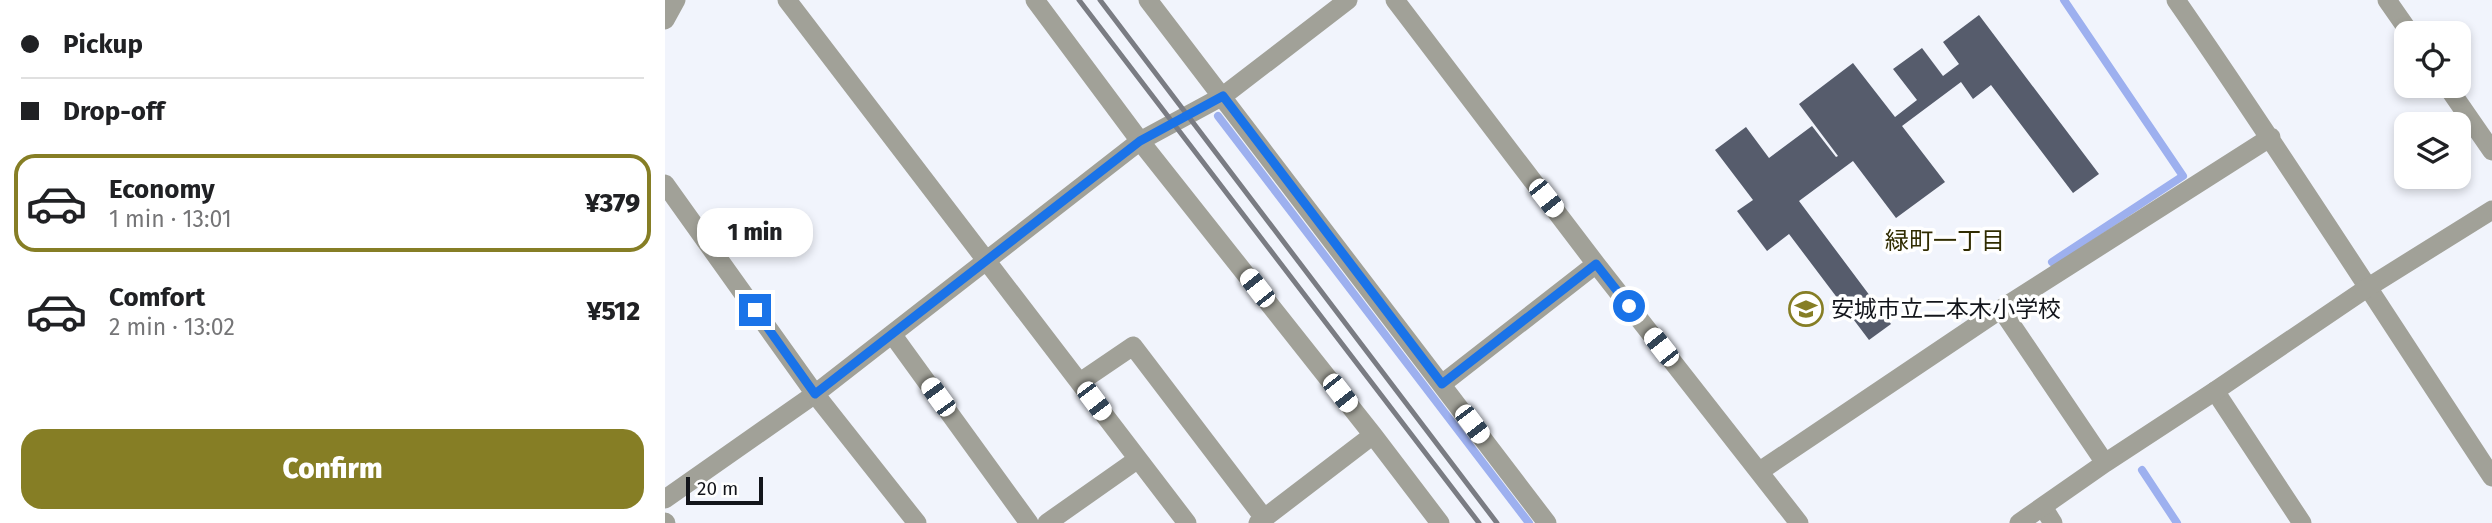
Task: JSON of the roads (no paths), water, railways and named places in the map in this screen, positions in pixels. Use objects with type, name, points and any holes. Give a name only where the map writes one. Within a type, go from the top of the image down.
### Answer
[{"type":"street","points":[[665,20],[676,0]]},
{"type":"street","points":[[787,0],[1187,523]]},
{"type":"street","points":[[1035,0],[1140,141],[1440,523]]},
{"type":"street","points":[[1148,0],[1547,523]]},
{"type":"street","points":[[665,499],[815,394],[1140,141],[1223,96],[1348,0]]},
{"type":"street","points":[[1395,0],[1596,264],[1799,523]]},
{"type":"street","points":[[2176,0],[2271,137],[2492,477]]},
{"type":"street","points":[[2387,0],[2402,21]]},
{"type":"street","points":[[2455,98],[2492,150]]},
{"type":"street","points":[[1760,471],[2001,309],[2271,137]]},
{"type":"street","points":[[665,184],[815,394],[917,523]]},
{"type":"street","points":[[2019,523],[2048,515],[2105,463],[2367,288],[2492,211]]},
{"type":"street","points":[[1442,384],[1596,264]]},
{"type":"street","points":[[2001,309],[2105,463]]},
{"type":"street","points":[[892,334],[1029,523]]},
{"type":"street","points":[[1080,382],[1133,346],[1261,521],[1373,435]]},
{"type":"street","points":[[2215,391],[2302,523]]},
{"type":"street","points":[[1047,523],[1138,459]]},
{"type":"waterway","points":[[2052,262],[2183,176],[2064,0]]},
{"type":"waterway","points":[[1218,116],[1529,523]]},
{"type":"waterway","points":[[2142,470],[2177,523]]},
{"type":"railway","points":[[1079,0],[1479,523]]},
{"type":"railway","points":[[1100,0],[1497,523]]},
{"type":"place","name":"安城市立二本木小学校","points":[[1806,309]]},
{"type":"district","name":"緑町一丁目","points":[[1945,241]]}]
